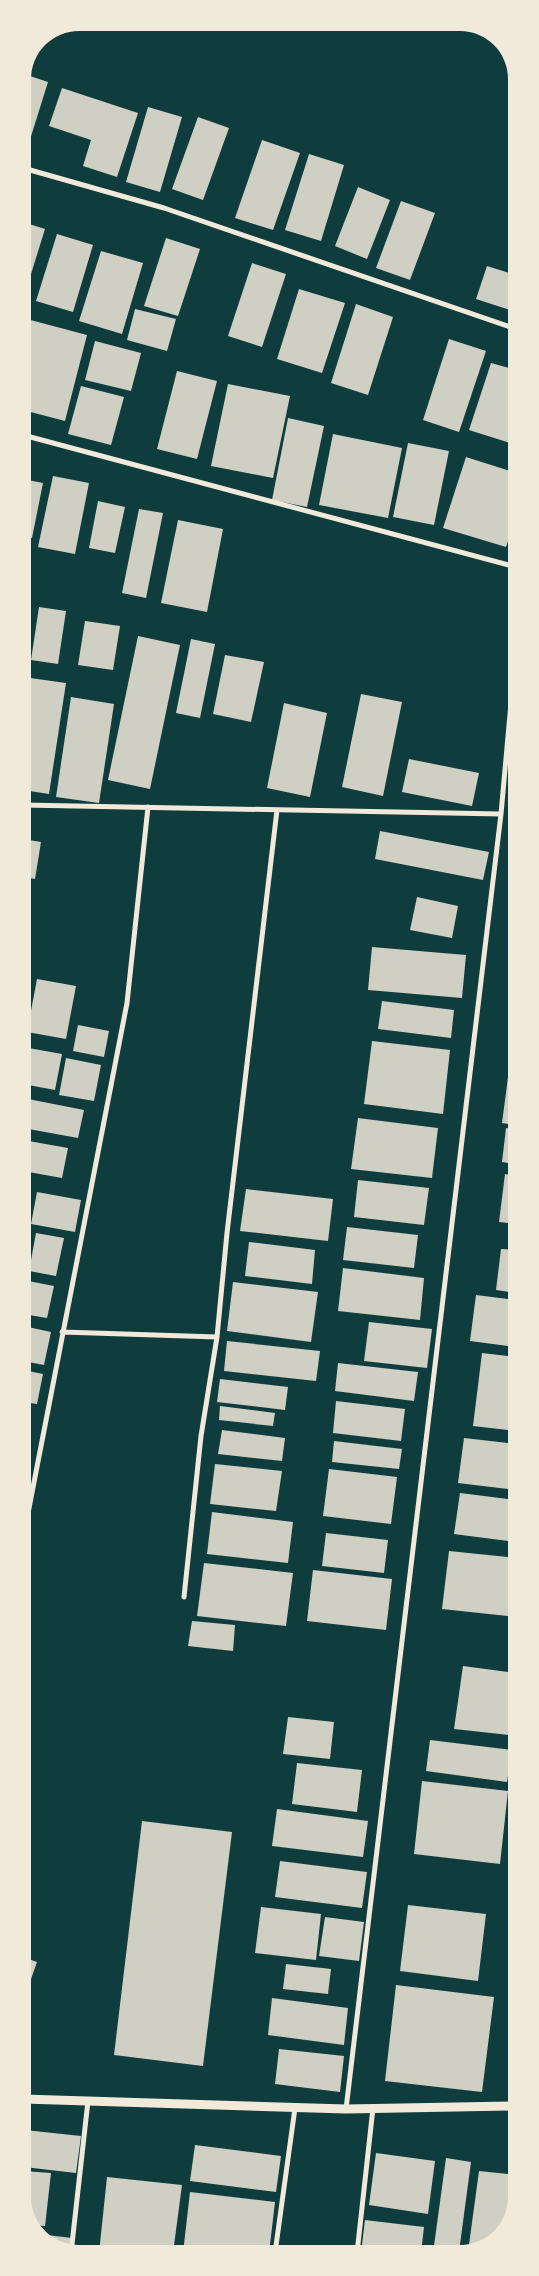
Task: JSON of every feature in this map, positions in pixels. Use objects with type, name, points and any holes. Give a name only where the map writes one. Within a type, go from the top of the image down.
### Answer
[{"type":"street","points":[[31,171],[164,208],[508,326]]},
{"type":"street","points":[[31,437],[508,566]]},
{"type":"street","points":[[346,2109],[501,814],[508,737]]},
{"type":"street","points":[[31,805],[501,814]]},
{"type":"street","points":[[31,1496],[127,1003],[148,807]]},
{"type":"street","points":[[184,1597],[201,1436],[217,1337],[227,1233],[276,810]]},
{"type":"street","points":[[62,1332],[217,1337]]},
{"type":"street","points":[[31,2099],[346,2109],[508,2106]]},
{"type":"street","points":[[72,2244],[88,2101]]},
{"type":"street","points":[[275,2245],[295,2108]]},
{"type":"street","points":[[358,2245],[373,2108]]},
{"type":"building","points":[[31,76],[48,82],[31,136]]},
{"type":"building","points":[[62,88],[138,113],[117,177],[83,166],[91,140],[49,126]]},
{"type":"building","points":[[148,107],[182,117],[160,192],[126,182]]},
{"type":"building","points":[[198,117],[229,128],[203,200],[172,189]]},
{"type":"building","points":[[262,140],[300,153],[273,230],[235,218]]},
{"type":"building","points":[[309,154],[344,165],[321,241],[285,230]]},
{"type":"building","points":[[358,187],[390,200],[367,259],[335,246]]},
{"type":"building","points":[[401,201],[435,213],[410,280],[376,268]]},
{"type":"building","points":[[31,225],[45,229],[31,274]]},
{"type":"building","points":[[57,234],[93,245],[73,312],[36,301]]},
{"type":"building","points":[[166,238],[200,249],[178,316],[144,306]]},
{"type":"building","points":[[101,251],[143,263],[122,334],[79,321]]},
{"type":"building","points":[[252,263],[286,274],[262,347],[228,336]]},
{"type":"building","points":[[487,266],[508,273],[508,309],[476,299]]},
{"type":"building","points":[[299,289],[345,303],[322,373],[277,359]]},
{"type":"building","points":[[356,304],[393,317],[368,395],[331,383]]},
{"type":"building","points":[[135,309],[176,319],[167,351],[127,340]]},
{"type":"building","points":[[31,320],[87,335],[65,421],[31,412]]},
{"type":"building","points":[[449,339],[486,351],[459,432],[423,420]]},
{"type":"building","points":[[95,341],[141,353],[131,391],[85,380]]},
{"type":"building","points":[[491,363],[508,368],[508,442],[469,430]]},
{"type":"building","points":[[177,371],[217,381],[197,459],[157,449]]},
{"type":"building","points":[[228,384],[290,396],[273,478],[211,466]]},
{"type":"building","points":[[81,386],[124,397],[111,445],[68,434]]},
{"type":"building","points":[[288,418],[324,426],[307,507],[272,500]]},
{"type":"building","points":[[333,434],[402,448],[388,518],[319,505]]},
{"type":"building","points":[[408,443],[449,451],[434,525],[393,517]]},
{"type":"building","points":[[466,457],[508,470],[508,541],[506,547],[443,528]]},
{"type":"building","points":[[53,476],[89,483],[75,554],[38,547]]},
{"type":"building","points":[[31,481],[43,483],[31,538]]},
{"type":"building","points":[[98,501],[125,507],[115,553],[89,548]]},
{"type":"building","points":[[139,509],[163,513],[146,598],[122,593]]},
{"type":"building","points":[[178,520],[223,529],[207,612],[161,603]]},
{"type":"building","points":[[39,607],[66,611],[58,664],[31,660]]},
{"type":"building","points":[[85,621],[120,626],[113,670],[78,665]]},
{"type":"building","points":[[138,636],[180,645],[150,789],[108,780]]},
{"type":"building","points":[[191,639],[215,644],[200,718],[176,713]]},
{"type":"building","points":[[225,655],[264,662],[251,722],[213,714]]},
{"type":"building","points":[[31,678],[66,683],[49,794],[31,791]]},
{"type":"building","points":[[361,694],[402,702],[383,796],[342,787]]},
{"type":"building","points":[[71,697],[114,704],[99,803],[56,797]]},
{"type":"building","points":[[284,703],[327,713],[310,797],[267,788]]},
{"type":"building","points":[[409,759],[479,773],[472,806],[402,792]]},
{"type":"building","points":[[380,831],[489,852],[483,880],[375,859]]},
{"type":"building","points":[[31,840],[41,842],[35,879],[31,878]]},
{"type":"building","points":[[417,897],[458,906],[452,938],[410,930]]},
{"type":"building","points":[[372,947],[466,955],[462,998],[368,990]]},
{"type":"building","points":[[37,979],[76,986],[66,1039],[31,1033],[31,1011]]},
{"type":"building","points":[[382,1001],[454,1010],[451,1038],[378,1029]]},
{"type":"building","points":[[78,1025],[109,1031],[104,1057],[73,1051]]},
{"type":"building","points":[[372,1041],[450,1050],[443,1114],[364,1104]]},
{"type":"building","points":[[31,1048],[62,1054],[55,1090],[31,1086]]},
{"type":"building","points":[[66,1058],[101,1065],[94,1101],[59,1095]]},
{"type":"building","points":[[508,1077],[508,1124],[502,1123]]},
{"type":"building","points":[[31,1100],[84,1110],[78,1138],[31,1129]]},
{"type":"building","points":[[358,1118],[438,1128],[432,1178],[351,1169]]},
{"type":"building","points":[[506,1128],[508,1128],[508,1163],[502,1162]]},
{"type":"building","points":[[31,1141],[68,1148],[62,1178],[31,1172]]},
{"type":"building","points":[[505,1174],[508,1175],[508,1223],[499,1222]]},
{"type":"building","points":[[358,1180],[429,1188],[424,1225],[354,1217]]},
{"type":"building","points":[[246,1189],[333,1199],[328,1241],[240,1231]]},
{"type":"building","points":[[37,1192],[81,1200],[75,1232],[31,1224]]},
{"type":"building","points":[[347,1227],[418,1235],[414,1268],[343,1260]]},
{"type":"building","points":[[36,1233],[64,1238],[56,1276],[31,1271]]},
{"type":"building","points":[[249,1242],[315,1250],[312,1284],[245,1276]]},
{"type":"building","points":[[501,1249],[508,1249],[508,1292],[496,1290]]},
{"type":"building","points":[[343,1268],[424,1278],[420,1320],[338,1311]]},
{"type":"building","points":[[31,1282],[54,1286],[47,1318],[31,1315]]},
{"type":"building","points":[[233,1282],[318,1292],[311,1342],[227,1331]]},
{"type":"building","points":[[476,1295],[508,1299],[508,1346],[470,1341]]},
{"type":"building","points":[[369,1322],[432,1329],[427,1368],[364,1361]]},
{"type":"building","points":[[31,1328],[51,1332],[44,1365],[31,1363]]},
{"type":"building","points":[[227,1341],[320,1351],[316,1381],[224,1371]]},
{"type":"building","points":[[482,1353],[508,1356],[508,1430],[473,1426]]},
{"type":"building","points":[[338,1363],[418,1372],[414,1401],[335,1391]]},
{"type":"building","points":[[31,1372],[43,1374],[37,1404],[31,1403]]},
{"type":"building","points":[[220,1379],[288,1387],[285,1410],[217,1402]]},
{"type":"building","points":[[336,1401],[405,1409],[401,1441],[333,1433]]},
{"type":"building","points":[[220,1406],[275,1413],[273,1426],[219,1420]]},
{"type":"building","points":[[222,1430],[285,1438],[282,1461],[218,1454]]},
{"type":"building","points":[[464,1438],[508,1443],[508,1489],[458,1483]]},
{"type":"building","points":[[334,1441],[402,1449],[399,1469],[332,1462]]},
{"type":"building","points":[[215,1464],[282,1471],[276,1511],[210,1504]]},
{"type":"building","points":[[329,1469],[397,1477],[391,1524],[323,1516]]},
{"type":"building","points":[[460,1493],[508,1499],[508,1541],[454,1534]]},
{"type":"building","points":[[212,1512],[293,1522],[288,1563],[207,1554]]},
{"type":"building","points":[[326,1533],[388,1540],[384,1573],[322,1566]]},
{"type":"building","points":[[449,1551],[508,1557],[508,1616],[442,1609]]},
{"type":"building","points":[[204,1563],[293,1573],[286,1626],[197,1616]]},
{"type":"building","points":[[313,1570],[392,1579],[386,1630],[307,1621]]},
{"type":"building","points":[[192,1621],[235,1625],[233,1651],[188,1646]]},
{"type":"building","points":[[463,1666],[508,1672],[508,1735],[454,1729]]},
{"type":"building","points":[[288,1717],[334,1722],[330,1759],[283,1754]]},
{"type":"building","points":[[430,1740],[508,1750],[507,1782],[426,1771]]},
{"type":"building","points":[[297,1763],[362,1770],[357,1812],[292,1804]]},
{"type":"building","points":[[422,1781],[508,1791],[500,1864],[414,1854]]},
{"type":"building","points":[[277,1809],[368,1821],[363,1857],[272,1846]]},
{"type":"building","points":[[142,1821],[232,1832],[203,2066],[114,2055]]},
{"type":"building","points":[[280,1861],[367,1872],[362,1908],[275,1897]]},
{"type":"building","points":[[408,1905],[486,1914],[478,1981],[400,1971]]},
{"type":"building","points":[[261,1907],[321,1914],[316,1960],[255,1953]]},
{"type":"building","points":[[325,1917],[364,1922],[359,1961],[319,1956]]},
{"type":"building","points":[[31,1960],[37,1962],[31,1979]]},
{"type":"building","points":[[286,1964],[331,1969],[328,1994],[283,1989]]},
{"type":"building","points":[[396,1985],[494,1997],[482,2092],[385,2081]]},
{"type":"building","points":[[272,1998],[348,2008],[344,2045],[268,2035]]},
{"type":"building","points":[[279,2049],[344,2056],[340,2092],[275,2084]]},
{"type":"building","points":[[31,2131],[81,2136],[76,2173],[31,2168]]},
{"type":"building","points":[[195,2145],[281,2156],[276,2192],[190,2181]]},
{"type":"building","points":[[376,2153],[435,2161],[428,2214],[369,2205]]},
{"type":"building","points":[[446,2158],[471,2162],[460,2245],[434,2245]]},
{"type":"building","points":[[479,2171],[508,2174],[508,2197],[501,2221],[489,2235],[469,2244]]},
{"type":"building","points":[[31,2172],[51,2173],[45,2226],[41,2226],[32,2206]]},
{"type":"building","points":[[107,2177],[182,2185],[174,2245],[100,2245]]},
{"type":"building","points":[[190,2192],[275,2202],[270,2245],[184,2245]]},
{"type":"building","points":[[365,2220],[424,2227],[422,2245],[362,2245]]},
{"type":"building","points":[[50,2235],[72,2238],[71,2244]]}]
